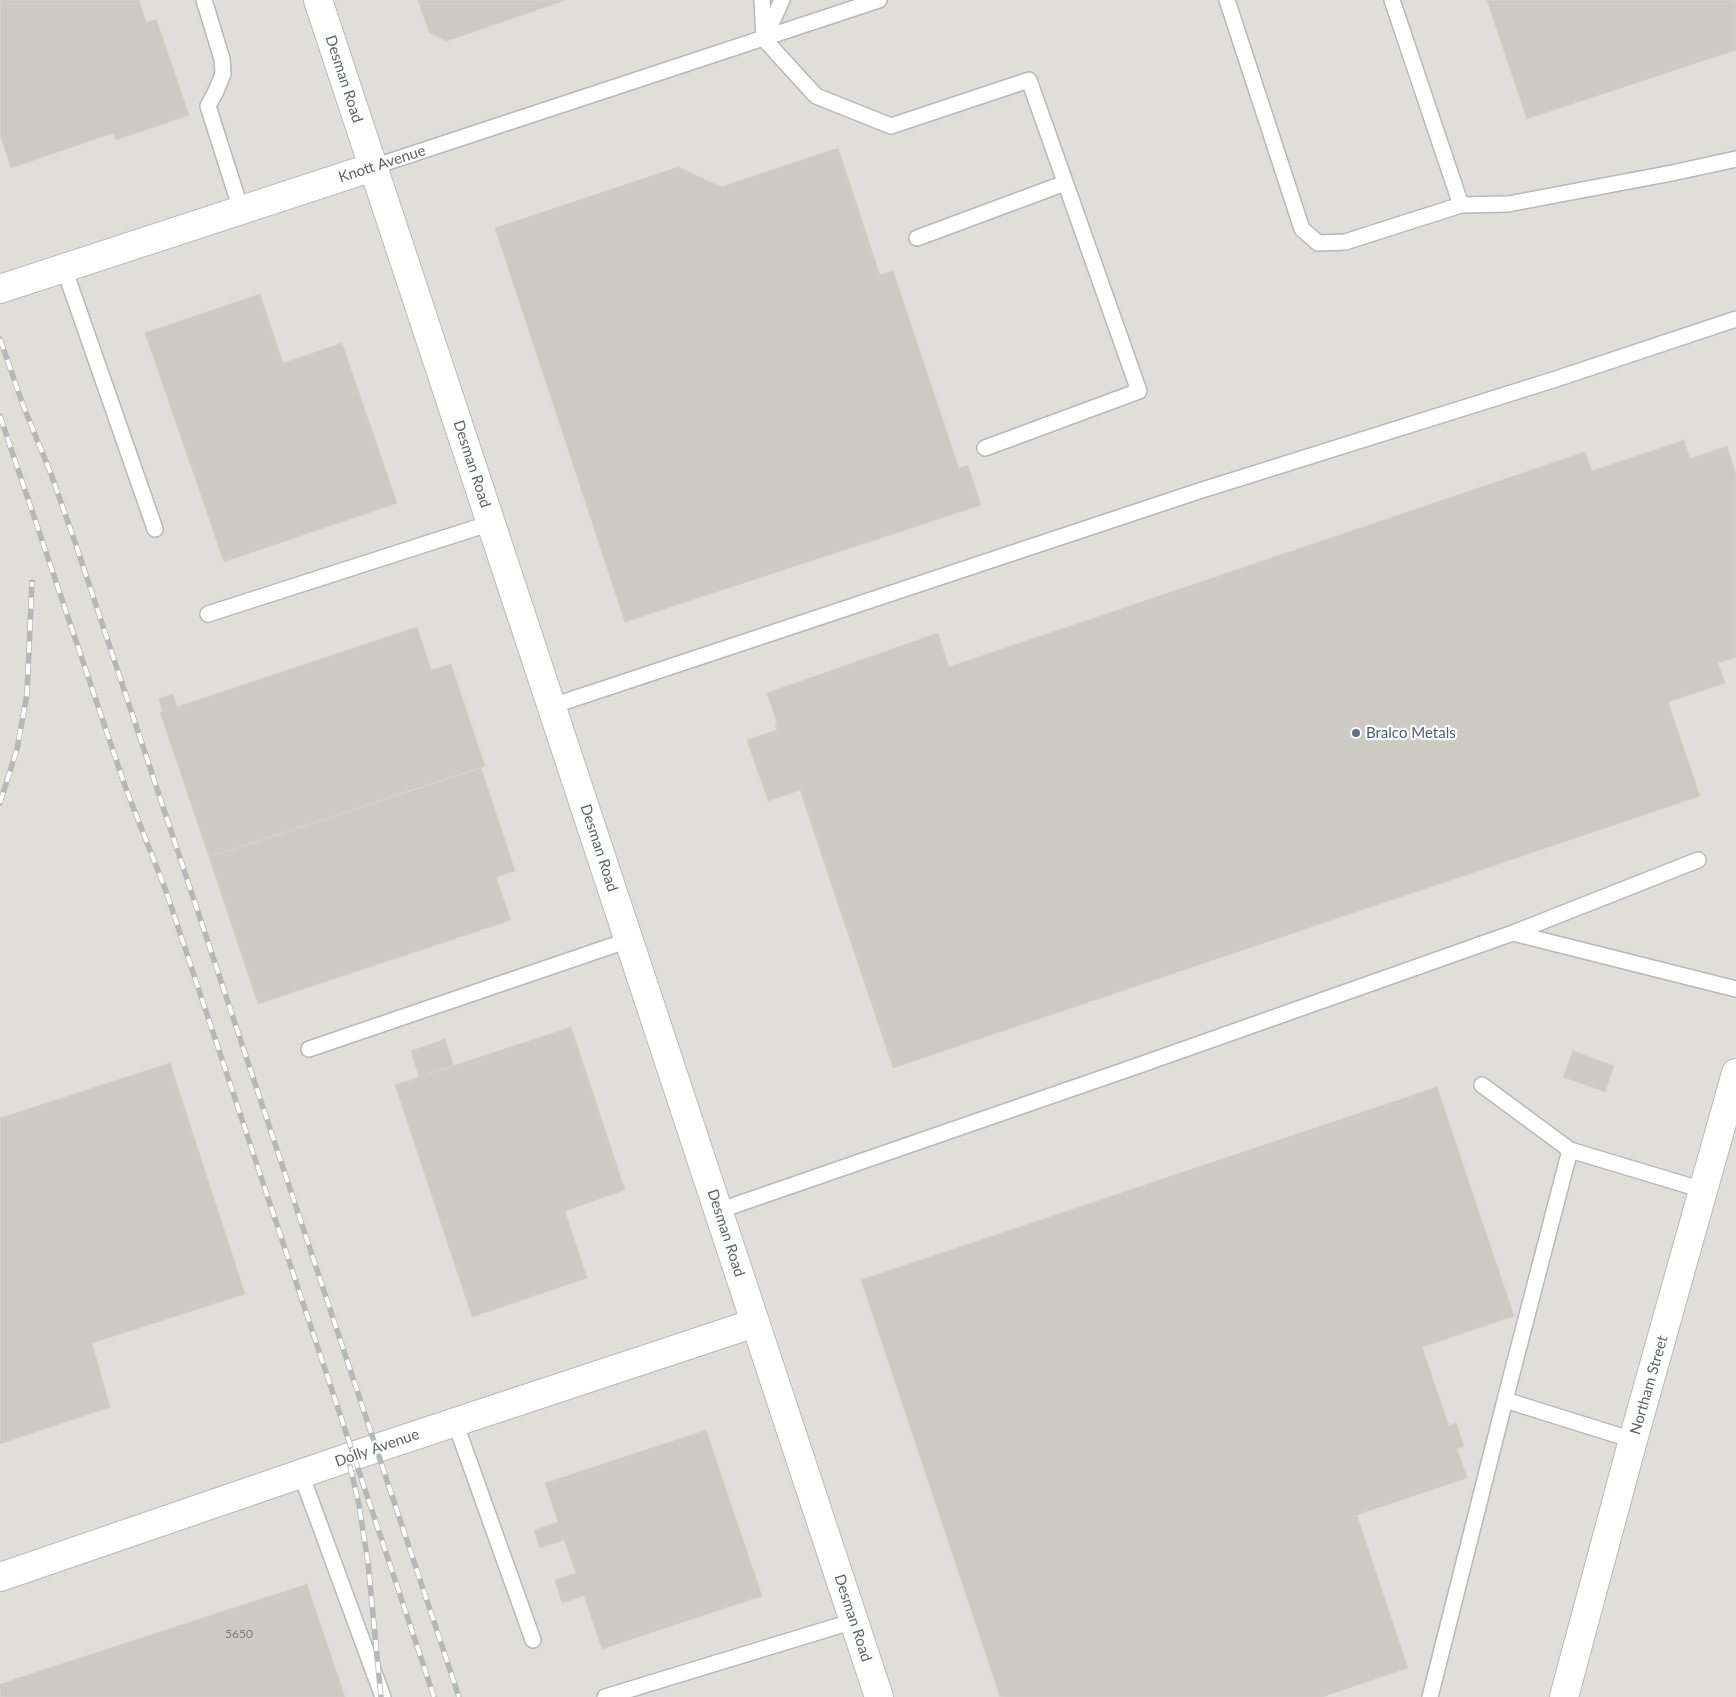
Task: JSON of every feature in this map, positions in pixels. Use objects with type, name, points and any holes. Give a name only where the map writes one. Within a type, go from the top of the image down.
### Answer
[{"type":"street","name":"Desman Road","points":[[318,0],[879,1697]]},
{"type":"street","name":"Knott Avenue","points":[[0,289],[373,167]]},
{"type":"street","name":"Northam Street","points":[[1564,1697],[1633,1440],[1736,1073]]},
{"type":"street","name":"Dolly Avenue","points":[[0,1577],[455,1422],[755,1323]]},
{"type":"lane","points":[[204,0],[222,58],[223,74],[208,106],[241,210]]},
{"type":"lane","points":[[762,0],[764,39],[816,96],[891,126],[1029,80],[1139,391],[985,448]]},
{"type":"lane","points":[[764,39],[782,0]]},
{"type":"lane","name":"Knott Avenue","points":[[373,167],[879,0]]},
{"type":"lane","points":[[1227,0],[1302,229],[1318,243],[1345,242],[1461,205],[1508,204],[1736,159]]},
{"type":"lane","points":[[1392,0],[1461,205]]},
{"type":"lane","points":[[917,238],[1065,183]]},
{"type":"lane","points":[[64,268],[155,529]]},
{"type":"lane","points":[[552,706],[1190,494],[1556,379],[1736,319]]},
{"type":"lane","points":[[208,614],[491,523]]},
{"type":"lane","points":[[718,1211],[1146,1063],[1513,933],[1698,860]]},
{"type":"lane","points":[[1513,933],[1736,989]]},
{"type":"lane","points":[[309,1049],[629,940]]},
{"type":"lane","points":[[1482,1085],[1570,1150],[1703,1190]]},
{"type":"lane","points":[[1430,1697],[1570,1150]]},
{"type":"lane","points":[[1506,1400],[1633,1440]]},
{"type":"lane","points":[[455,1422],[533,1640]]},
{"type":"lane","points":[[301,1474],[383,1697]]},
{"type":"lane","points":[[605,1697],[854,1621]]},
{"type":"shaded area","points":[[0,0],[1736,0],[1736,1697],[0,1697]]},
{"type":"building","points":[[0,0],[139,0],[146,23],[156,19],[189,115],[116,140],[113,133],[11,168],[0,135]]},
{"type":"building","points":[[418,0],[566,0],[447,41],[429,32]]},
{"type":"building","points":[[1487,0],[1736,0],[1736,50],[1527,119]]},
{"type":"building","points":[[838,148],[880,275],[893,271],[959,468],[968,465],[981,505],[625,622],[495,228],[678,167],[721,187]]},
{"type":"building","points":[[260,294],[283,363],[342,343],[397,503],[224,562],[145,333]]},
{"type":"building","points":[[1684,440],[1690,459],[1727,446],[1736,474],[1736,657],[1718,663],[1725,683],[1668,702],[1700,796],[893,1068],[800,790],[768,801],[747,740],[777,730],[775,724],[777,723],[767,693],[938,633],[949,667],[1585,452],[1592,471]]},
{"type":"building","points":[[417,627],[431,670],[451,664],[485,766],[209,857],[160,712],[163,712],[159,699],[173,694],[177,707]]},
{"type":"building","points":[[481,768],[515,871],[496,877],[511,920],[258,1004],[209,857]]},
{"type":"building","points":[[571,1027],[625,1190],[565,1211],[587,1278],[472,1317],[395,1085]]},
{"type":"building","points":[[445,1039],[454,1066],[419,1077],[411,1051]]},
{"type":"building","points":[[1573,1051],[1614,1066],[1605,1092],[1563,1077]]},
{"type":"building","points":[[170,1063],[245,1294],[92,1343],[110,1407],[0,1444],[0,1118]]},
{"type":"building","points":[[1437,1087],[1514,1316],[1422,1347],[1449,1426],[1456,1423],[1464,1446],[1457,1449],[1467,1478],[1357,1515],[1408,1668],[1322,1697],[1000,1697],[861,1280]]},
{"type":"building","points":[[706,1430],[762,1596],[602,1649],[584,1596],[562,1603],[555,1580],[576,1573],[564,1540],[540,1548],[534,1530],[558,1522],[545,1483]]},
{"type":"building","points":[[307,1584],[345,1697],[0,1697],[0,1684]]},
{"type":"railway","points":[[0,339],[75,542],[459,1697]]},
{"type":"railway","points":[[0,416],[126,789],[166,891],[434,1697]]},
{"type":"railway","points":[[0,803],[17,749],[27,694],[32,582]]},
{"type":"railway","points":[[350,1466],[359,1505],[368,1563],[381,1697]]},
{"type":"place","name":"Bralco Metals","points":[[1356,733]]}]
